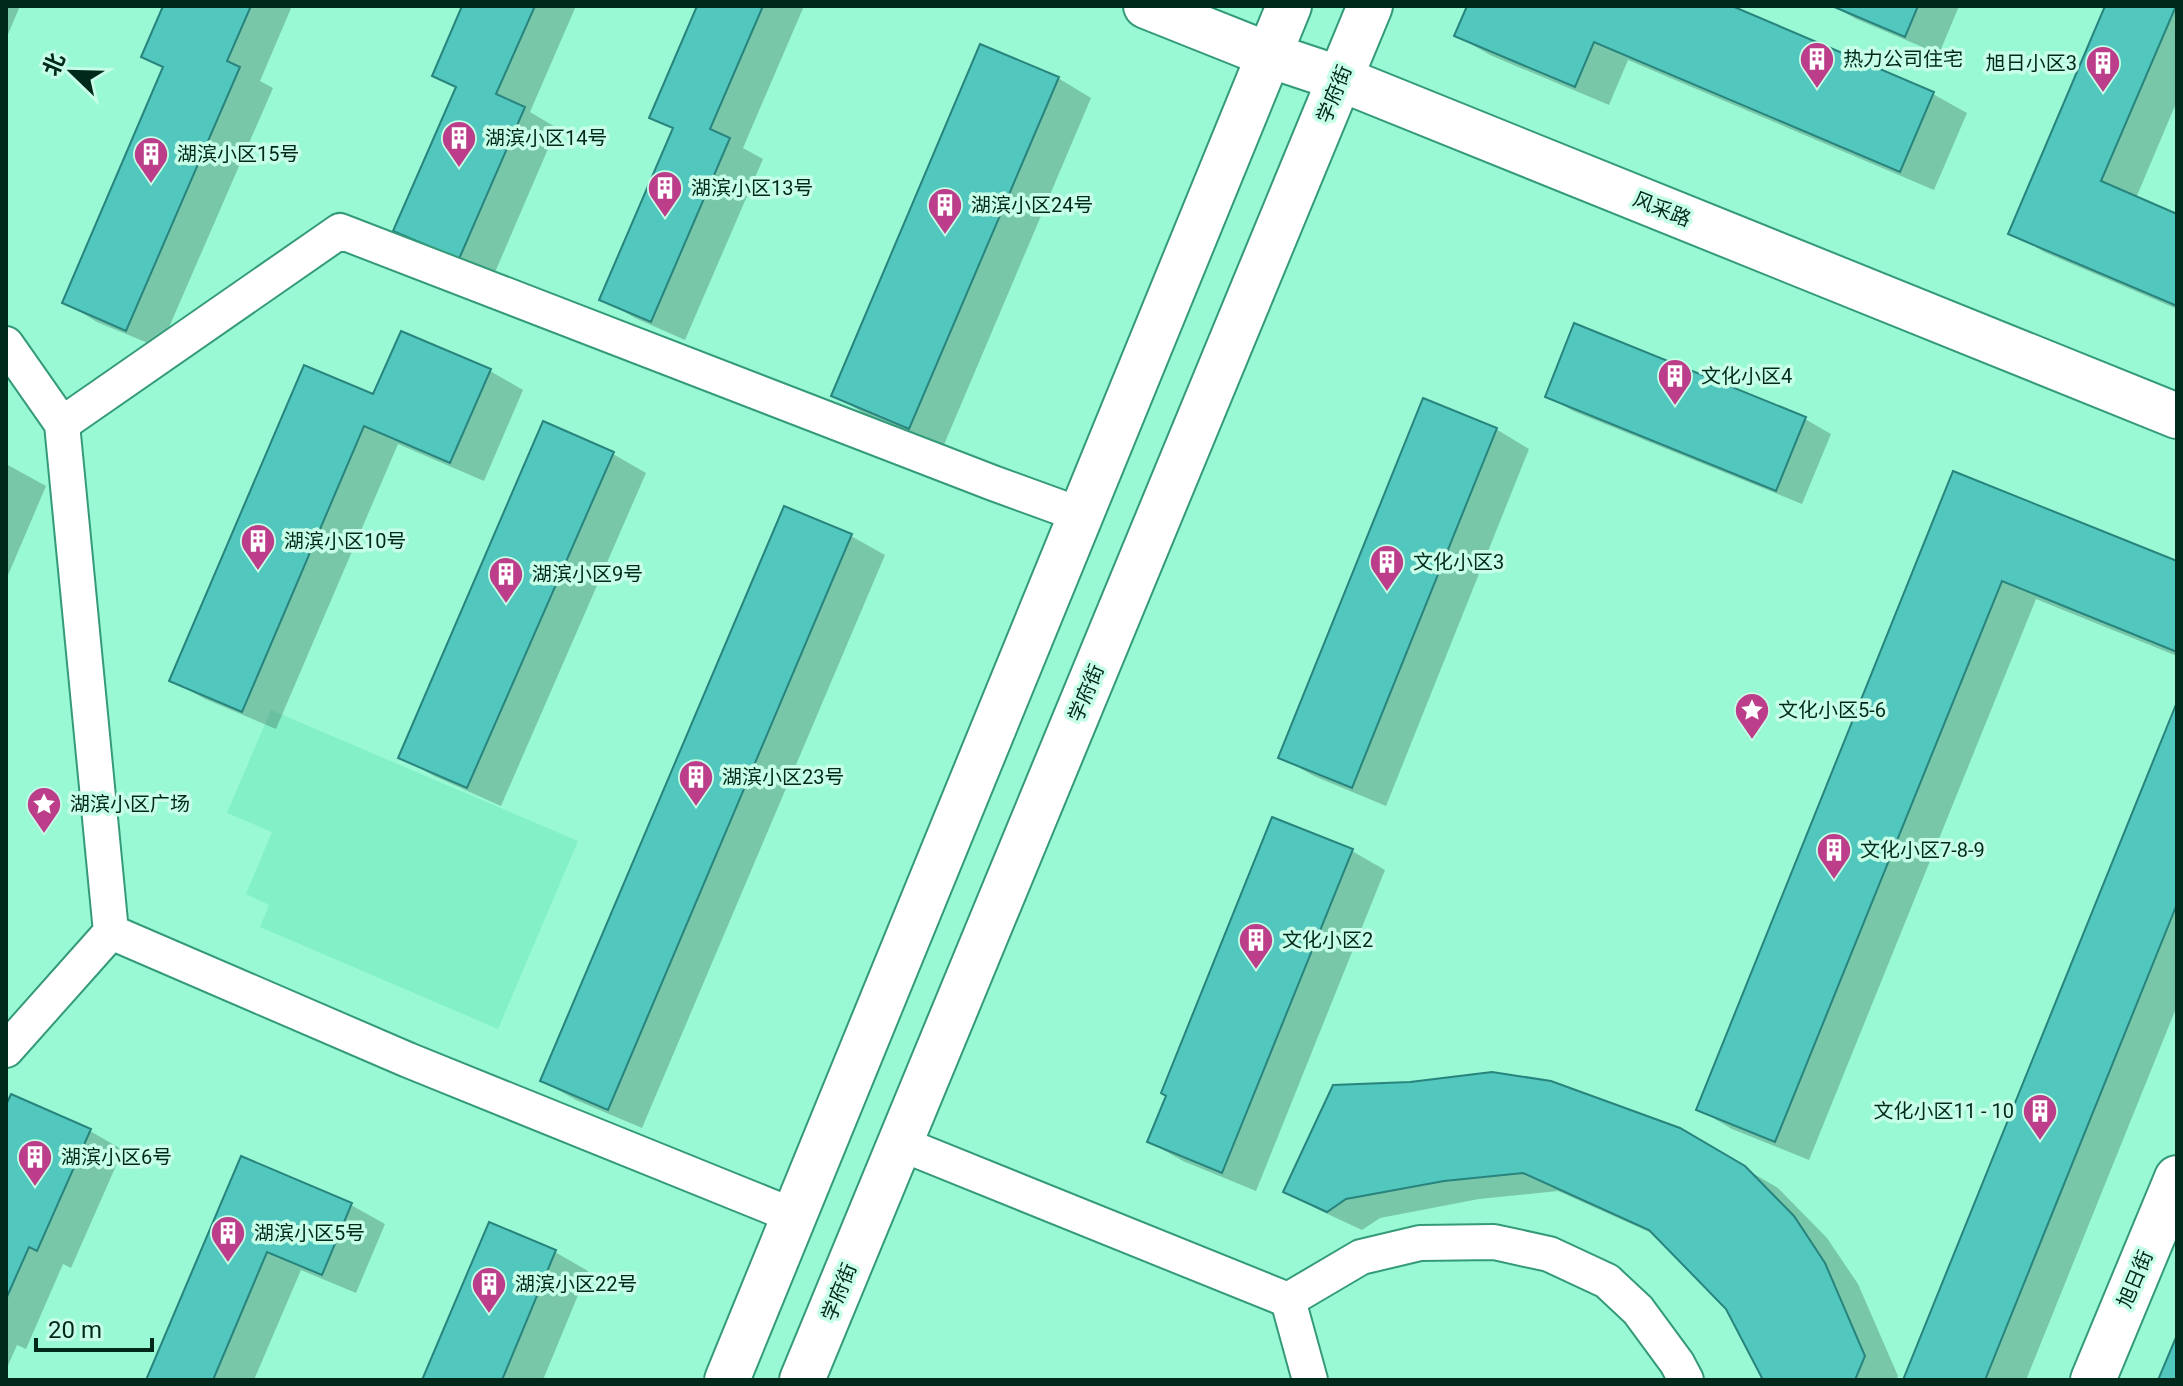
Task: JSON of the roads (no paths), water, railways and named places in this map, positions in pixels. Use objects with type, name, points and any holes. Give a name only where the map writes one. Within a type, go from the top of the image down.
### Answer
[{"type":"main road","name":"风采路","points":[[1146,6],[1269,55],[1341,79],[2177,416]]},
{"type":"main road","points":[[727,1380],[1289,6]]},
{"type":"main road","name":"学府街","points":[[802,1380],[1370,6]]},
{"type":"main road","name":"旭日街","points":[[2093,1380],[2177,1178]]},
{"type":"street","points":[[62,424],[340,231],[1081,515]]},
{"type":"street","points":[[6,344],[62,424],[111,932],[6,1050]]},
{"type":"street","points":[[111,932],[408,1060],[794,1216]]},
{"type":"street","points":[[899,1143],[1288,1300]]},
{"type":"street","points":[[1288,1300],[1361,1257],[1420,1243],[1494,1242],[1549,1254],[1607,1281],[1638,1310],[1686,1380]]},
{"type":"street","points":[[1288,1300],[1310,1380]]},
{"type":"place","name":"热力公司住宅","points":[[1817,90]]},
{"type":"place","name":"旭日小区3","points":[[2103,94]]},
{"type":"place","name":"湖滨小区14号","points":[[459,169]]},
{"type":"place","name":"湖滨小区15号","points":[[151,185]]},
{"type":"place","name":"湖滨小区13号","points":[[665,219]]},
{"type":"place","name":"湖滨小区24号","points":[[945,236]]},
{"type":"place","name":"文化小区4","points":[[1675,407]]},
{"type":"place","name":"湖滨小区10号","points":[[258,572]]},
{"type":"place","name":"文化小区3","points":[[1387,593]]},
{"type":"place","name":"湖滨小区9号","points":[[506,605]]},
{"type":"place","name":"文化小区5-6","points":[[1752,741]]},
{"type":"place","name":"湖滨小区23号","points":[[696,808]]},
{"type":"place","name":"湖滨小区广场","points":[[44,835]]},
{"type":"place","name":"文化小区7-8-9","points":[[1834,881]]},
{"type":"place","name":"文化小区2","points":[[1256,971]]},
{"type":"place","name":"文化小区11 - 10","points":[[2040,1142]]},
{"type":"place","name":"湖滨小区6号","points":[[35,1188]]},
{"type":"place","name":"湖滨小区5号","points":[[228,1264]]},
{"type":"place","name":"湖滨小区22号","points":[[489,1315]]}]
